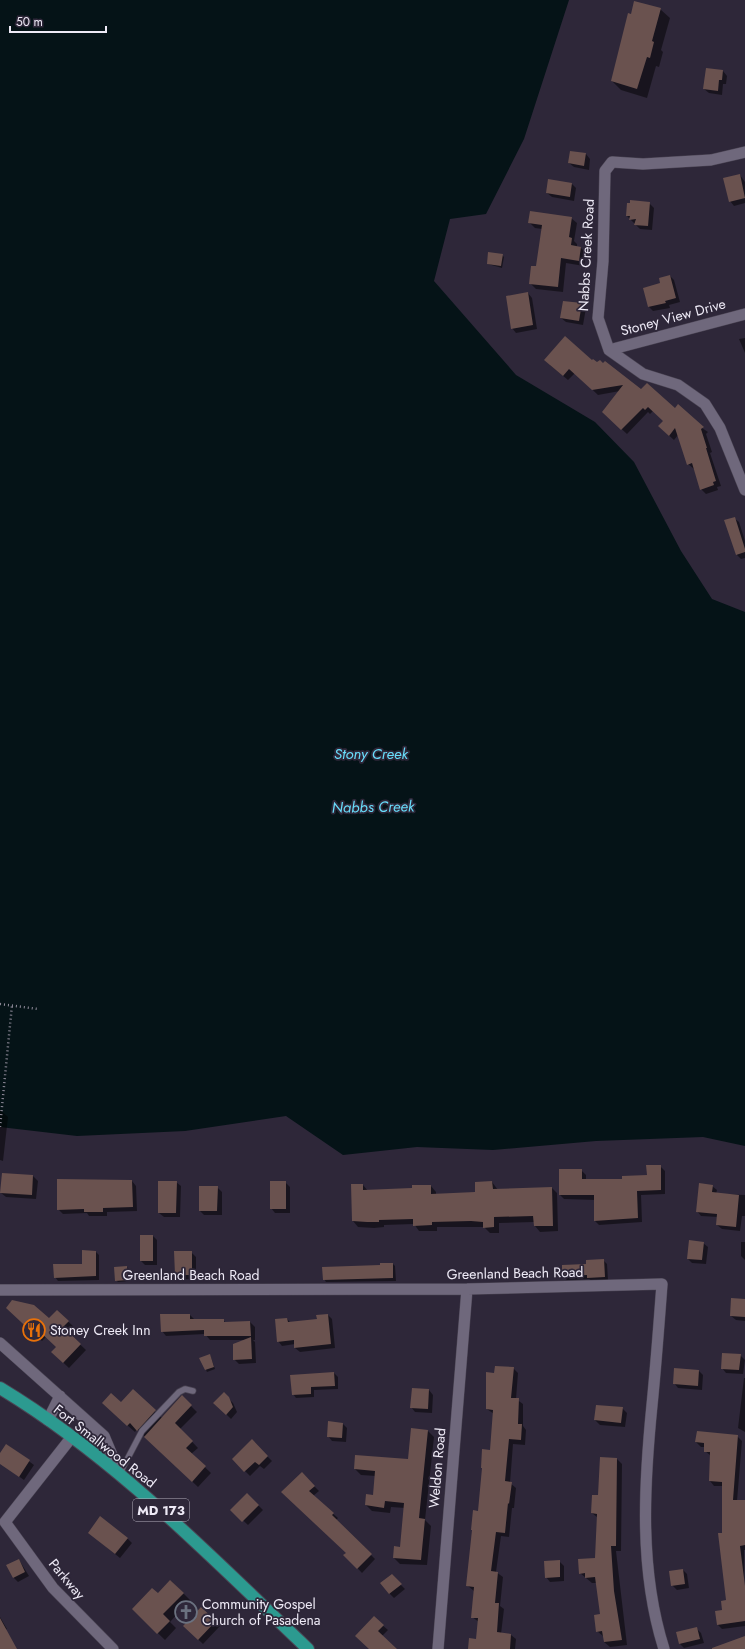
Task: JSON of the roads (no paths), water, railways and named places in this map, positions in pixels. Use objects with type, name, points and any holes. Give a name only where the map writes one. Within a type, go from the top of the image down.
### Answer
[{"type":"main road","name":"Fort Smallwood Road","points":[[0,1388],[27,1404],[120,1474],[161,1510],[308,1649]]},
{"type":"street","name":"Nabbs Creek Road","points":[[609,350],[598,318],[603,261],[604,171],[612,162],[643,164],[711,160],[745,152]]},
{"type":"street","name":"Stoney View Drive","points":[[609,350],[745,314]]},
{"type":"street","points":[[609,350],[643,374],[678,384],[705,404],[720,428],[745,490]]},
{"type":"street","name":"Greenland Beach Road","points":[[0,1290],[467,1289],[662,1284],[646,1454],[645,1512],[647,1557],[654,1607],[664,1649]]},
{"type":"street","name":"Weldon Road","points":[[438,1649],[467,1289]]},
{"type":"street","points":[[0,1343],[104,1436],[120,1474]]},
{"type":"street","points":[[48,1420],[60,1396]]},
{"type":"street","name":"Parkway","points":[[71,1438],[2,1518],[53,1588],[113,1649]]},
{"type":"lane","points":[[120,1474],[142,1431],[178,1392],[185,1389],[193,1391]]},
{"type":"water","name":"Stony Creek","points":[[0,0],[569,0],[524,139],[486,214],[450,219],[434,281],[516,375],[595,422],[634,462],[681,551],[712,599],[745,612],[745,1146],[703,1137],[596,1141],[493,1150],[417,1147],[343,1155],[286,1116],[185,1131],[77,1136],[0,1127]]},
{"type":"place","name":"Stoney Creek Inn","points":[[34,1330]]},
{"type":"place","name":"Community Gospel Church of Pasadena","points":[[186,1612]]},
{"type":"water label","name":"Nabbs Creek","points":[[373,807]]}]
